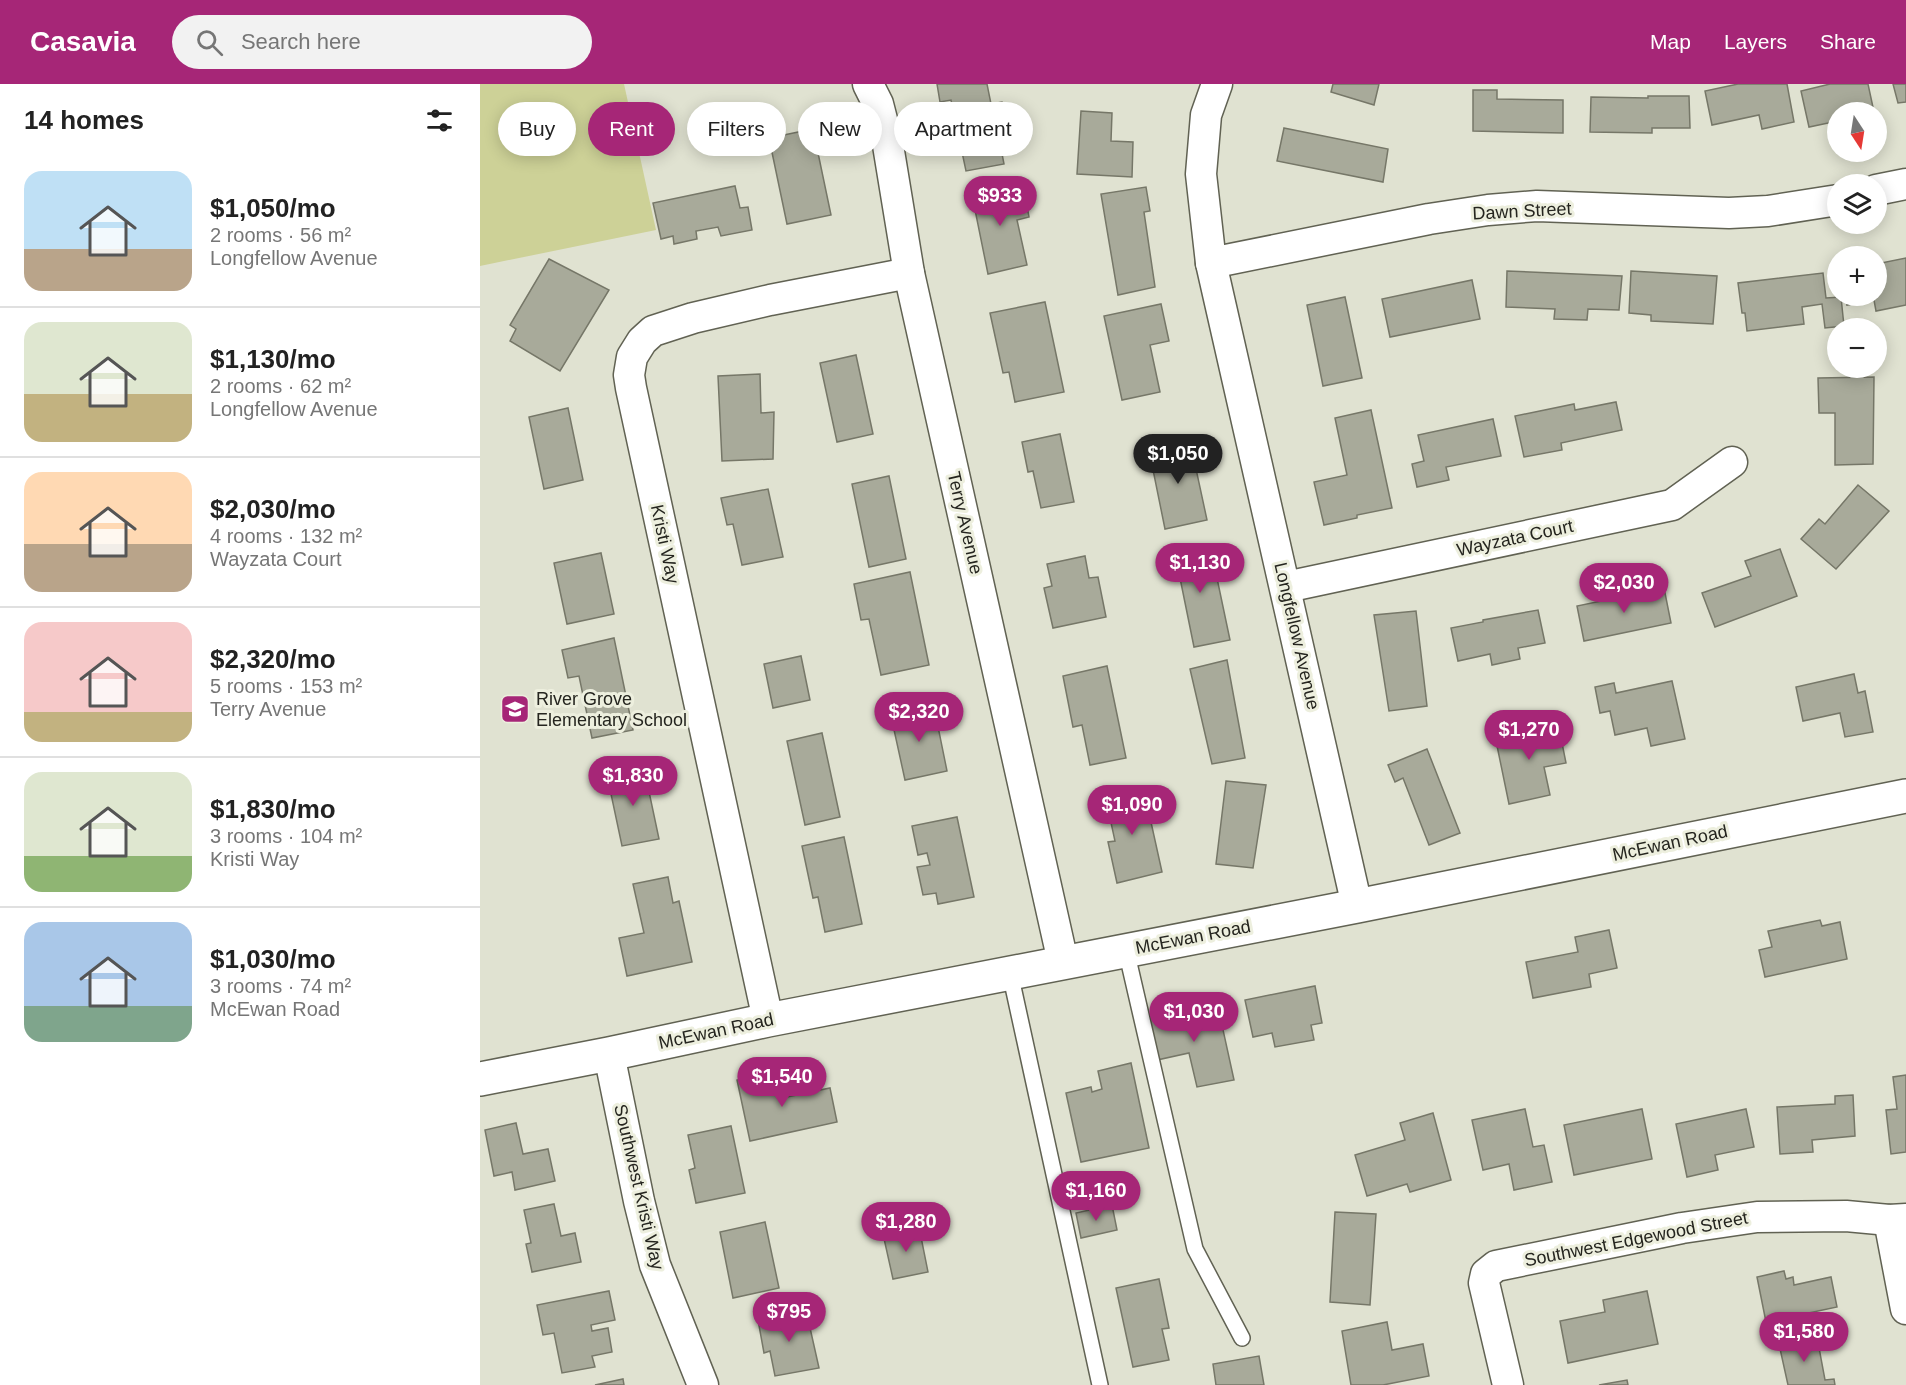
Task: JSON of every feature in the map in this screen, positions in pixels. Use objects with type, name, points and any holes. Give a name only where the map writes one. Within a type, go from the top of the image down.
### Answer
[{"type":"street","name":"Terry Avenue","points":[[868,84],[878,104],[887,139],[909,273],[1063,962]]},
{"type":"street","name":"Longfellow Avenue","points":[[1217,84],[1206,115],[1201,174],[1211,263],[1357,906]]},
{"type":"street","points":[[1887,188],[1906,184]]},
{"type":"street","name":"Dawn Street","points":[[1211,263],[1429,219],[1488,210],[1537,206],[1729,213],[1827,202]]},
{"type":"street","name":"Kristi Way","points":[[768,1020],[631,388],[629,375],[632,357],[642,341],[653,331],[693,318],[770,300],[909,273]]},
{"type":"street","name":"Wayzata Court","points":[[1286,587],[1672,505],[1732,462]]},
{"type":"street","name":"McEwan Road","points":[[480,1079],[768,1020],[1357,906],[1906,796]]},
{"type":"street","name":"Southwest Kristi Way","points":[[609,1054],[639,1201],[656,1265],[703,1385]]},
{"type":"street","name":"Southwest Edgewood Street","points":[[1508,1385],[1484,1283],[1486,1274],[1496,1266],[1682,1228],[1757,1217],[1846,1216],[1898,1220]]},
{"type":"street","points":[[1898,1220],[1906,1309]]},
{"type":"lane","points":[[1126,950],[1195,1249],[1242,1338]]},
{"type":"lane","points":[[1010,973],[1100,1385]]},
{"type":"green space","points":[[480,84],[624,84],[628,102],[588,102],[588,156],[640,156],[656,230],[480,266]]},
{"type":"building","points":[[937,84],[987,84],[991,102],[951,102],[951,100],[940,102]]},
{"type":"building","points":[[1333,84],[1379,84],[1374,105],[1331,92]]},
{"type":"building","points":[[1738,84],[1787,84],[1794,122],[1762,129],[1759,115],[1712,125],[1705,91]]},
{"type":"building","points":[[1830,84],[1868,84],[1872,102],[1827,102],[1827,123],[1809,127],[1801,91]]},
{"type":"building","points":[[1893,84],[1906,84],[1906,102],[1898,103]]},
{"type":"building","points":[[1473,90],[1497,90],[1497,99],[1563,100],[1563,133],[1473,131]]},
{"type":"building","points":[[1648,96],[1689,96],[1690,128],[1652,128],[1652,133],[1590,132],[1591,97],[1648,98]]},
{"type":"building","points":[[1081,111],[1112,113],[1111,141],[1133,142],[1132,177],[1077,174]]},
{"type":"building","points":[[1284,128],[1388,149],[1383,182],[1277,161]]},
{"type":"building","points":[[798,132],[798,156],[819,156],[831,215],[787,224],[773,156],[786,156],[786,135]]},
{"type":"building","points":[[963,156],[1002,156],[1004,164],[966,171]]},
{"type":"building","points":[[1009,182],[1014,203],[1026,201],[1029,217],[1017,220],[1027,265],[988,274],[971,190]]},
{"type":"building","points":[[735,186],[740,208],[748,207],[752,230],[721,236],[718,227],[696,231],[697,239],[674,244],[673,236],[661,239],[653,203]]},
{"type":"building","points":[[1146,187],[1150,211],[1144,212],[1155,287],[1118,295],[1101,194]]},
{"type":"building","points":[[1906,258],[1906,305],[1876,311],[1875,306],[1887,306],[1887,262]]},
{"type":"building","points":[[549,259],[609,290],[560,371],[510,341],[516,329],[510,325]]},
{"type":"building","points":[[1507,271],[1622,276],[1619,310],[1588,309],[1587,320],[1554,319],[1555,309],[1506,307]]},
{"type":"building","points":[[1631,271],[1717,276],[1713,324],[1651,321],[1651,315],[1629,313]]},
{"type":"building","points":[[1823,273],[1827,306],[1842,306],[1843,318],[1827,318],[1827,328],[1825,328],[1822,304],[1802,307],[1804,324],[1747,331],[1738,283]]},
{"type":"building","points":[[1472,280],[1480,319],[1390,337],[1382,299]]},
{"type":"building","points":[[1345,297],[1362,378],[1323,386],[1307,305]]},
{"type":"building","points":[[1045,302],[1064,392],[1015,402],[1009,372],[1003,373],[990,313]]},
{"type":"building","points":[[1161,304],[1169,341],[1150,345],[1160,392],[1122,400],[1104,316]]},
{"type":"building","points":[[856,355],[873,434],[837,442],[820,363]]},
{"type":"building","points":[[760,374],[761,413],[774,412],[773,459],[722,461],[718,376]]},
{"type":"building","points":[[1818,378],[1874,378],[1873,464],[1835,465],[1835,413],[1819,413]]},
{"type":"building","points":[[1616,402],[1622,430],[1561,443],[1562,450],[1524,457],[1515,416],[1574,404],[1575,410]]},
{"type":"building","points":[[568,408],[583,480],[544,489],[529,417]]},
{"type":"building","points":[[1371,410],[1392,508],[1324,525],[1314,482],[1347,475],[1335,418]]},
{"type":"building","points":[[1493,419],[1501,456],[1446,467],[1449,480],[1417,487],[1412,464],[1424,461],[1418,435]]},
{"type":"building","points":[[1060,434],[1074,502],[1041,508],[1033,471],[1028,472],[1022,442]]},
{"type":"building","points":[[1190,441],[1207,520],[1165,529],[1149,450]]},
{"type":"building","points":[[889,476],[906,559],[869,567],[852,484]]},
{"type":"building","points":[[1858,485],[1889,511],[1836,569],[1801,539],[1819,519],[1825,524]]},
{"type":"building","points":[[768,489],[783,557],[742,565],[733,524],[727,525],[721,498]]},
{"type":"building","points":[[1210,545],[1230,640],[1194,647],[1180,578],[1172,580],[1166,554]]},
{"type":"building","points":[[1780,549],[1797,596],[1715,627],[1702,593],[1751,576],[1745,561]]},
{"type":"building","points":[[601,553],[614,614],[567,624],[554,563]]},
{"type":"building","points":[[1085,556],[1089,578],[1098,577],[1106,617],[1053,628],[1044,588],[1052,586],[1047,564]]},
{"type":"building","points":[[910,572],[929,665],[881,675],[869,619],[861,620],[854,584]]},
{"type":"building","points":[[1664,588],[1671,623],[1584,641],[1577,606]]},
{"type":"building","points":[[1538,610],[1545,643],[1518,648],[1520,659],[1492,665],[1490,654],[1458,661],[1451,628]]},
{"type":"building","points":[[1416,611],[1427,706],[1389,711],[1374,615]]},
{"type":"building","points":[[614,638],[633,730],[592,738],[579,676],[568,678],[562,650]]},
{"type":"building","points":[[801,656],[810,700],[773,708],[764,664]]},
{"type":"building","points":[[1227,660],[1245,758],[1212,764],[1190,669]]},
{"type":"building","points":[[1107,666],[1126,758],[1090,765],[1082,725],[1073,727],[1063,676]]},
{"type":"building","points":[[1854,674],[1858,693],[1865,691],[1873,732],[1845,737],[1840,713],[1803,721],[1796,687]]},
{"type":"building","points":[[1672,681],[1685,739],[1651,746],[1647,728],[1615,735],[1610,711],[1600,713],[1595,687],[1614,683],[1616,693]]},
{"type":"building","points":[[934,707],[947,771],[905,780],[891,716]]},
{"type":"building","points":[[1558,723],[1566,763],[1544,767],[1550,795],[1509,804],[1495,736]]},
{"type":"building","points":[[822,733],[840,817],[805,825],[787,741]]},
{"type":"building","points":[[1427,749],[1460,833],[1429,845],[1403,778],[1395,782],[1388,765]]},
{"type":"building","points":[[644,768],[659,839],[622,846],[607,775]]},
{"type":"building","points":[[1226,781],[1266,785],[1253,868],[1216,864]]},
{"type":"building","points":[[1143,786],[1162,872],[1117,883],[1108,842],[1115,841],[1105,795]]},
{"type":"building","points":[[957,817],[974,897],[938,904],[936,893],[923,895],[917,867],[930,865],[927,853],[918,855],[912,826]]},
{"type":"building","points":[[844,837],[862,924],[825,932],[818,897],[813,898],[802,846]]},
{"type":"building","points":[[668,877],[673,903],[679,901],[692,962],[627,976],[619,938],[644,933],[633,884]]},
{"type":"building","points":[[1820,920],[1822,926],[1840,922],[1847,959],[1765,977],[1759,950],[1772,947],[1768,931]]},
{"type":"building","points":[[1609,930],[1617,968],[1589,974],[1591,987],[1533,998],[1526,962],[1578,952],[1575,937]]},
{"type":"building","points":[[1315,986],[1322,1023],[1311,1025],[1314,1040],[1275,1047],[1272,1033],[1253,1037],[1245,1000]]},
{"type":"building","points":[[1218,1007],[1234,1080],[1197,1087],[1189,1053],[1157,1060],[1148,1017],[1193,1008],[1194,1013]]},
{"type":"building","points":[[1131,1063],[1149,1148],[1081,1162],[1066,1093],[1091,1087],[1092,1092],[1102,1089],[1098,1071]]},
{"type":"building","points":[[776,1072],[782,1098],[830,1088],[837,1122],[750,1141],[737,1080]]},
{"type":"building","points":[[1906,1075],[1906,1152],[1891,1154],[1886,1110],[1897,1109],[1893,1077]]},
{"type":"building","points":[[1853,1095],[1855,1136],[1812,1140],[1813,1152],[1780,1154],[1777,1107],[1835,1104],[1835,1096]]},
{"type":"building","points":[[1525,1109],[1533,1147],[1544,1145],[1552,1182],[1514,1190],[1509,1164],[1483,1170],[1472,1120]]},
{"type":"building","points":[[1642,1109],[1652,1159],[1574,1175],[1564,1125]]},
{"type":"building","points":[[1746,1109],[1754,1147],[1715,1155],[1718,1170],[1687,1177],[1676,1124]]},
{"type":"building","points":[[1433,1113],[1451,1180],[1410,1192],[1407,1184],[1367,1196],[1355,1155],[1405,1140],[1400,1123]]},
{"type":"building","points":[[516,1123],[523,1154],[548,1149],[555,1181],[515,1190],[512,1172],[494,1176],[485,1130]]},
{"type":"building","points":[[731,1126],[745,1193],[696,1203],[689,1170],[695,1168],[688,1135]]},
{"type":"building","points":[[554,1204],[561,1236],[575,1233],[581,1262],[532,1272],[526,1244],[531,1243],[524,1210]]},
{"type":"building","points":[[1112,1205],[1117,1230],[1081,1238],[1076,1213]]},
{"type":"building","points":[[1335,1212],[1376,1214],[1370,1305],[1330,1302]]},
{"type":"building","points":[[765,1222],[779,1288],[733,1298],[720,1232]]},
{"type":"building","points":[[919,1227],[928,1272],[893,1279],[883,1234]]},
{"type":"building","points":[[1784,1271],[1786,1279],[1793,1277],[1794,1285],[1831,1277],[1837,1307],[1766,1322],[1757,1277]]},
{"type":"building","points":[[1159,1279],[1169,1328],[1162,1329],[1169,1360],[1133,1367],[1116,1288]]},
{"type":"building","points":[[609,1291],[615,1320],[591,1325],[592,1331],[608,1328],[612,1352],[592,1356],[595,1367],[562,1373],[554,1333],[543,1335],[537,1305]]},
{"type":"building","points":[[1647,1291],[1658,1344],[1568,1363],[1560,1321],[1605,1312],[1603,1300]]},
{"type":"building","points":[[806,1310],[819,1368],[775,1376],[770,1351],[764,1353],[758,1320]]},
{"type":"building","points":[[1387,1322],[1392,1350],[1423,1344],[1429,1376],[1383,1385],[1351,1385],[1342,1331]]},
{"type":"building","points":[[1817,1337],[1825,1380],[1834,1379],[1835,1385],[1788,1385],[1779,1344]]},
{"type":"building","points":[[1259,1356],[1264,1385],[1216,1385],[1213,1364]]},
{"type":"building","points":[[623,1379],[624,1385],[595,1385]]},
{"type":"building","points":[[1627,1380],[1628,1385],[1599,1385]]},
{"type":"place","name":"River Grove Elementary School","points":[[515,709]]}]
